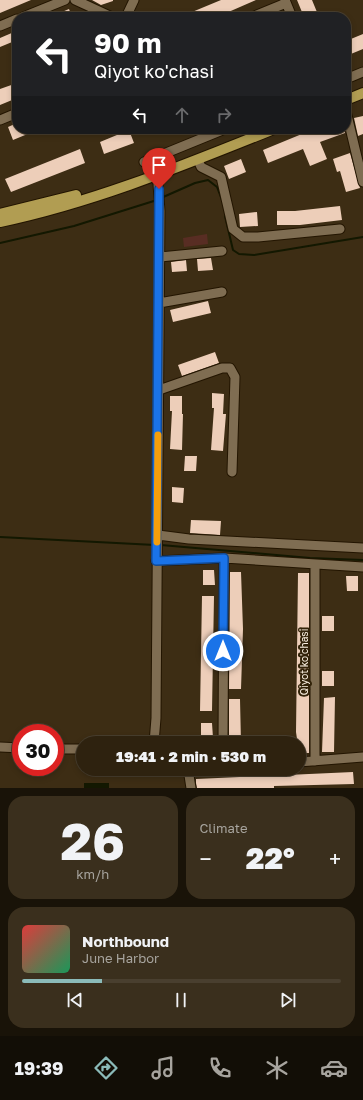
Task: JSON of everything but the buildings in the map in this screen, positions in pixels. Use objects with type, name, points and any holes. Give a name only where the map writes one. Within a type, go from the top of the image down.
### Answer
[{"type":"main road","points":[[351,90],[363,86]]},
{"type":"main road","points":[[351,98],[363,93]]},
{"type":"main road","points":[[0,214],[157,174],[247,134]]},
{"type":"main road","points":[[0,222],[69,205],[198,160],[262,134]]},
{"type":"street","points":[[35,12],[65,0]]},
{"type":"street","points":[[76,0],[101,12]]},
{"type":"street","points":[[128,12],[134,0]]},
{"type":"street","points":[[263,12],[286,2],[290,12]]},
{"type":"street","points":[[0,26],[12,22]]},
{"type":"street","points":[[351,77],[363,72]]},
{"type":"street","points":[[0,120],[12,115]]},
{"type":"street","points":[[351,132],[363,182]]},
{"type":"street","points":[[144,162],[213,134]]},
{"type":"street","points":[[198,160],[201,167],[221,177],[233,229],[243,237],[258,237],[340,229]]},
{"type":"street","points":[[155,736],[156,718],[156,561],[158,534],[160,257],[160,211],[157,174]]},
{"type":"street","points":[[160,257],[222,251]]},
{"type":"street","points":[[159,303],[222,292]]},
{"type":"street","points":[[159,390],[222,368],[230,368],[235,378],[232,472]]},
{"type":"street","points":[[158,534],[189,539],[363,548]]},
{"type":"street","points":[[156,561],[224,558],[363,567]]},
{"type":"street","points":[[223,736],[224,558]]},
{"type":"street","name":"Qiyot ko'chasi","points":[[315,564],[315,761]]},
{"type":"street","points":[[0,747],[12,748]]},
{"type":"street","points":[[64,749],[76,750]]},
{"type":"street","points":[[306,762],[363,757]]},
{"type":"street","points":[[189,776],[191,788]]},
{"type":"shaded area","points":[[207,234],[208,244],[184,247],[183,238]]},
{"type":"shaded area","points":[[84,783],[109,783],[109,788],[84,788]]},
{"type":"waterway","points":[[161,198],[195,183],[208,180],[217,187],[222,200]]},
{"type":"waterway","points":[[0,243],[74,226],[157,200]]},
{"type":"waterway","points":[[225,216],[233,250],[239,254],[254,255],[363,237]]},
{"type":"waterway","points":[[0,537],[155,545]]},
{"type":"waterway","points":[[161,545],[310,558],[363,560]]},
{"type":"slow traffic","points":[[157,542],[158,435]]},
{"type":"route","points":[[159,189],[158,534],[156,561],[224,558],[223,651]]}]
